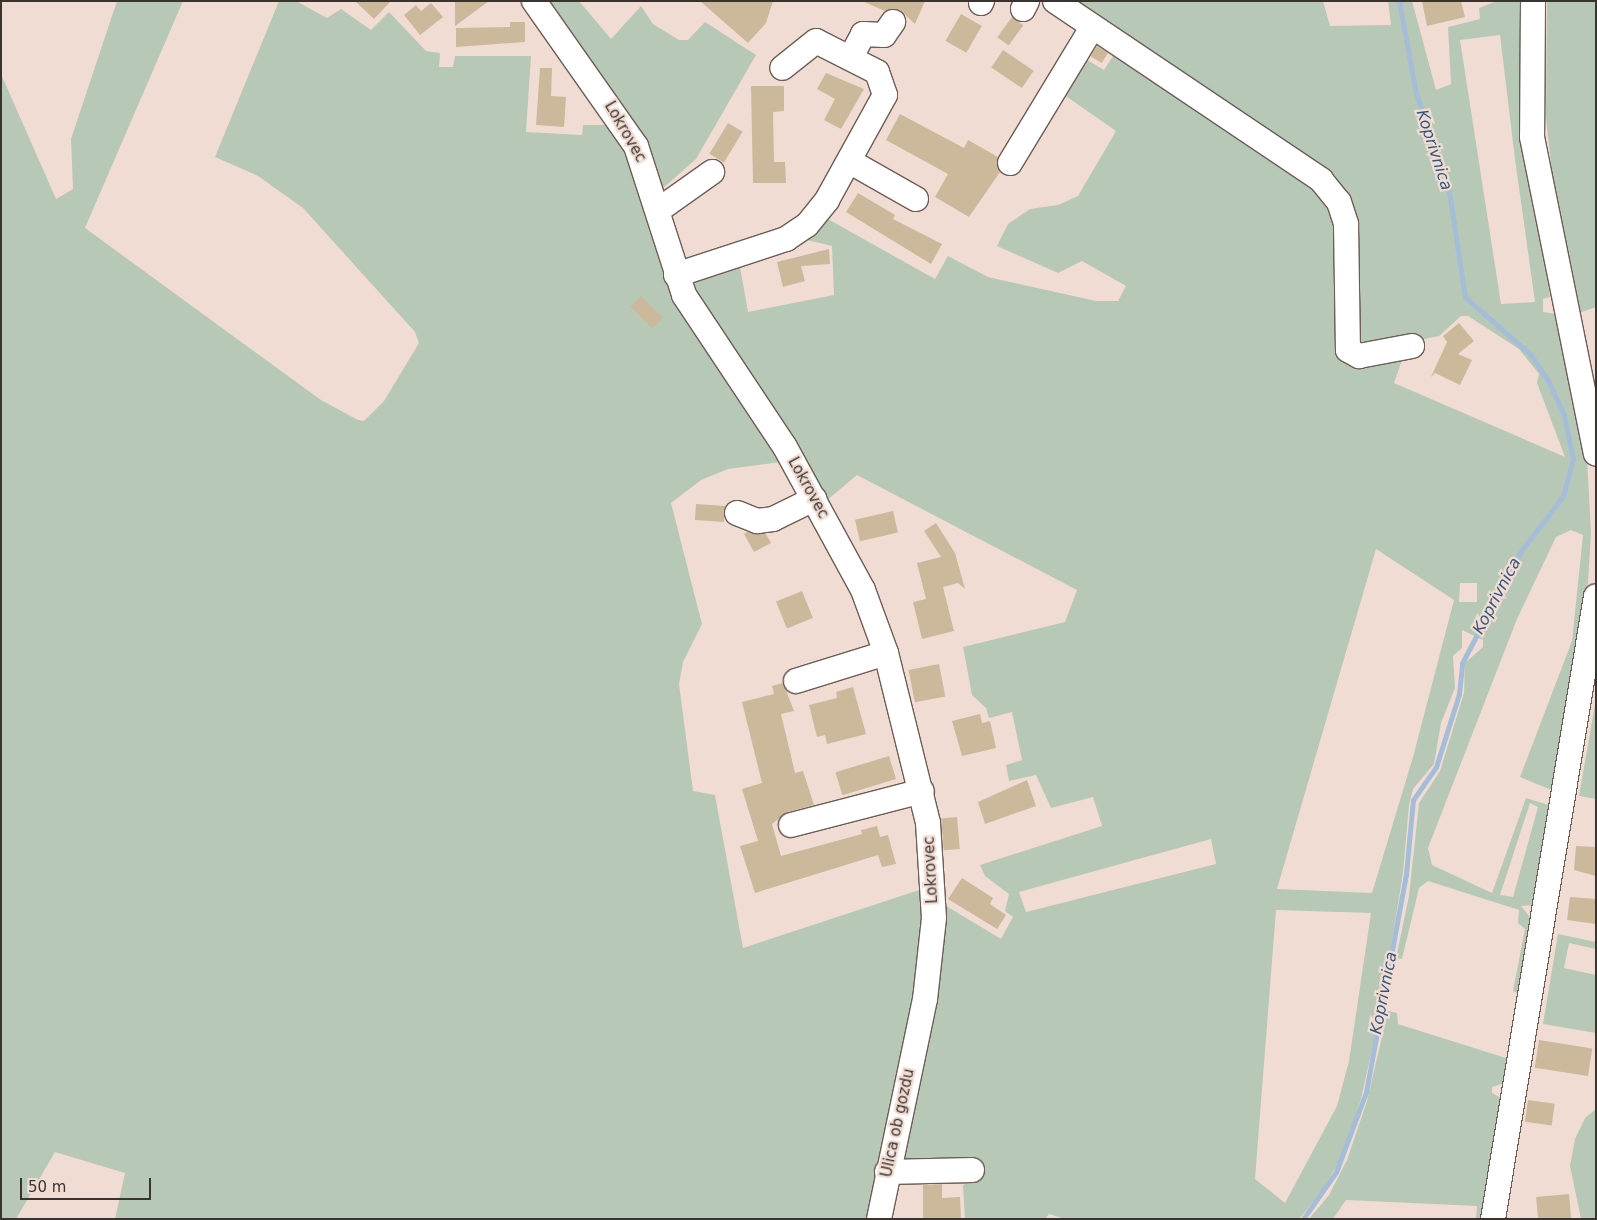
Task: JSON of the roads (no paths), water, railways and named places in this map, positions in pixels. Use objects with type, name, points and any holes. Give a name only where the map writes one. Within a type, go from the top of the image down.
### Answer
[{"type":"street","name":"Lokrovec","points":[[534,1],[636,146],[660,209],[676,275],[701,326],[748,386],[814,499],[863,590],[886,653],[922,790],[934,900],[931,961],[919,1028]]},
{"type":"street","points":[[1055,1],[1091,29],[1322,180],[1340,202],[1346,224],[1348,350],[1359,356],[1412,346]]},
{"type":"street","points":[[1533,1],[1532,138],[1596,454]]},
{"type":"street","points":[[851,57],[863,34],[884,35],[893,22]]},
{"type":"street","points":[[1010,163],[1091,29]]},
{"type":"street","points":[[676,275],[786,239],[808,225],[849,160],[885,95],[877,72],[851,57],[816,41],[782,68]]},
{"type":"street","points":[[849,160],[916,199]]},
{"type":"street","points":[[660,209],[712,172]]},
{"type":"street","points":[[737,513],[757,521],[774,519],[814,499]]},
{"type":"street","points":[[1494,1219],[1596,596]]},
{"type":"street","points":[[796,681],[886,653]]},
{"type":"street","points":[[791,825],[922,790]]},
{"type":"street","name":"Ulica ob gozdu","points":[[879,1219],[887,1172],[919,1028]]},
{"type":"street","points":[[887,1172],[972,1170]]},
{"type":"waterway","name":"Koprivnica","points":[[1303,1219],[1336,1172],[1366,1092],[1406,874],[1413,800],[1436,767],[1459,694],[1462,663],[1521,551],[1563,496],[1573,459],[1564,415],[1547,379],[1531,355],[1465,297],[1448,184],[1416,93],[1399,1]]}]
